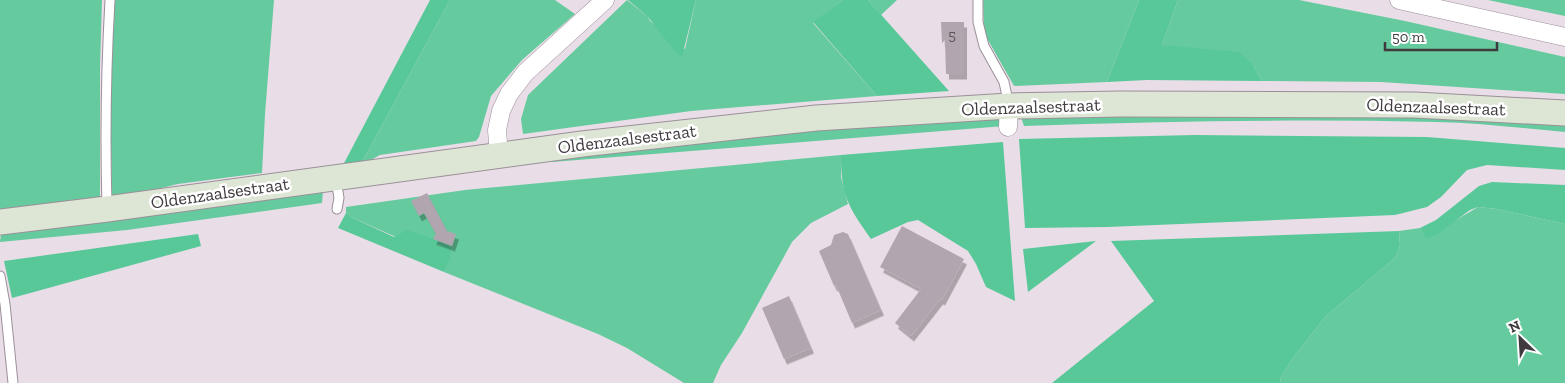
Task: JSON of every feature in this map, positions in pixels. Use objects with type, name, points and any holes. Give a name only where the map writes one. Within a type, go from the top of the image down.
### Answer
[{"type":"main road","name":"Oldenzaalsestraat","points":[[0,222],[582,144],[816,118],[1008,116],[1121,104],[1415,105],[1565,113]]},
{"type":"street","points":[[499,156],[497,130],[501,111],[508,94],[525,73],[605,0]]},
{"type":"street","points":[[1399,0],[1565,37]]},
{"type":"lane","points":[[107,209],[106,66],[110,0]]},
{"type":"lane","points":[[978,0],[978,22],[984,46],[1004,82],[1008,116]]},
{"type":"lane","points":[[336,177],[339,198],[337,209]]},
{"type":"lane","points":[[0,276],[5,304],[13,383]]},
{"type":"green space","points":[[0,0],[102,0],[99,202],[0,214]]},
{"type":"green space","points":[[113,0],[274,0],[262,173],[178,184],[112,200],[110,84]]},
{"type":"green space","points":[[430,0],[450,0],[360,166],[342,167]]},
{"type":"green space","points":[[450,0],[555,0],[575,14],[522,60],[491,96],[479,137],[476,141],[380,155],[360,166]]},
{"type":"green space","points":[[627,0],[685,49],[696,0],[843,0],[813,23],[877,96],[691,111],[523,134],[521,119],[528,95]]},
{"type":"green space","points":[[628,0],[696,0],[682,57],[674,50],[648,17]]},
{"type":"green space","points":[[843,0],[868,0],[949,91],[877,96],[813,22]]},
{"type":"green space","points":[[868,0],[897,0],[881,15]]},
{"type":"green space","points":[[983,0],[1139,0],[1107,82],[1014,86],[984,33]]},
{"type":"green space","points":[[1139,0],[1178,0],[1162,45],[1239,52],[1254,66],[1262,81],[1147,80],[1107,82]]},
{"type":"green space","points":[[1178,0],[1299,0],[1405,21],[1565,57],[1565,94],[1381,82],[1262,81],[1254,66],[1162,45]]},
{"type":"green space","points":[[1488,0],[1565,0],[1565,16]]},
{"type":"green space","points":[[1297,111],[1565,122],[1565,132],[1469,123],[1385,121],[1230,121],[1024,126],[1021,117]]},
{"type":"green space","points":[[1000,112],[1005,126],[552,162],[552,160],[675,141]]},
{"type":"green space","points":[[1195,135],[1427,137],[1565,148],[1565,170],[1487,165],[1467,170],[1441,197],[1427,207],[1395,215],[1107,227],[1025,228],[1019,139]]},
{"type":"green space","points":[[1003,142],[1015,301],[986,287],[968,251],[918,220],[908,222],[871,239],[847,200],[842,181],[841,155]]},
{"type":"green space","points":[[841,155],[841,177],[848,204],[811,223],[792,242],[742,333],[721,365],[713,383],[684,383],[627,348],[598,334],[444,272],[448,260],[353,218],[346,213],[346,207],[465,190]]},
{"type":"green space","points":[[1492,182],[1565,185],[1565,224],[1497,209],[1478,207],[1470,210],[1439,233],[1426,239],[1420,228],[1436,220],[1479,186]]},
{"type":"green space","points":[[323,191],[322,203],[127,230],[0,242],[1,234]]},
{"type":"green space","points":[[1478,207],[1497,209],[1565,224],[1565,383],[1280,383],[1281,377],[1293,358],[1326,316],[1395,258],[1400,246],[1399,231],[1420,228],[1426,238]]},
{"type":"green space","points":[[346,213],[394,237],[407,230],[452,245],[450,258],[444,272],[338,228]]},
{"type":"green space","points":[[1399,231],[1400,246],[1395,258],[1326,316],[1293,358],[1281,377],[1280,383],[1052,383],[1154,301],[1111,241]]},
{"type":"green space","points":[[198,234],[201,246],[12,298],[4,261]]},
{"type":"green space","points":[[1096,241],[1028,292],[1023,249]]},
{"type":"building","points":[[941,22],[964,22],[964,74],[946,74],[945,40],[942,43]]},
{"type":"building","points":[[427,193],[447,231],[456,234],[452,246],[433,239],[436,234],[424,213],[419,216],[411,201]]},
{"type":"building","points":[[902,226],[964,259],[942,300],[940,299],[911,336],[895,323],[921,289],[880,267]]},
{"type":"building","points":[[843,232],[848,234],[881,310],[852,323],[819,251],[831,245],[834,235]]},
{"type":"building","points":[[789,296],[811,348],[784,359],[762,308]]}]
